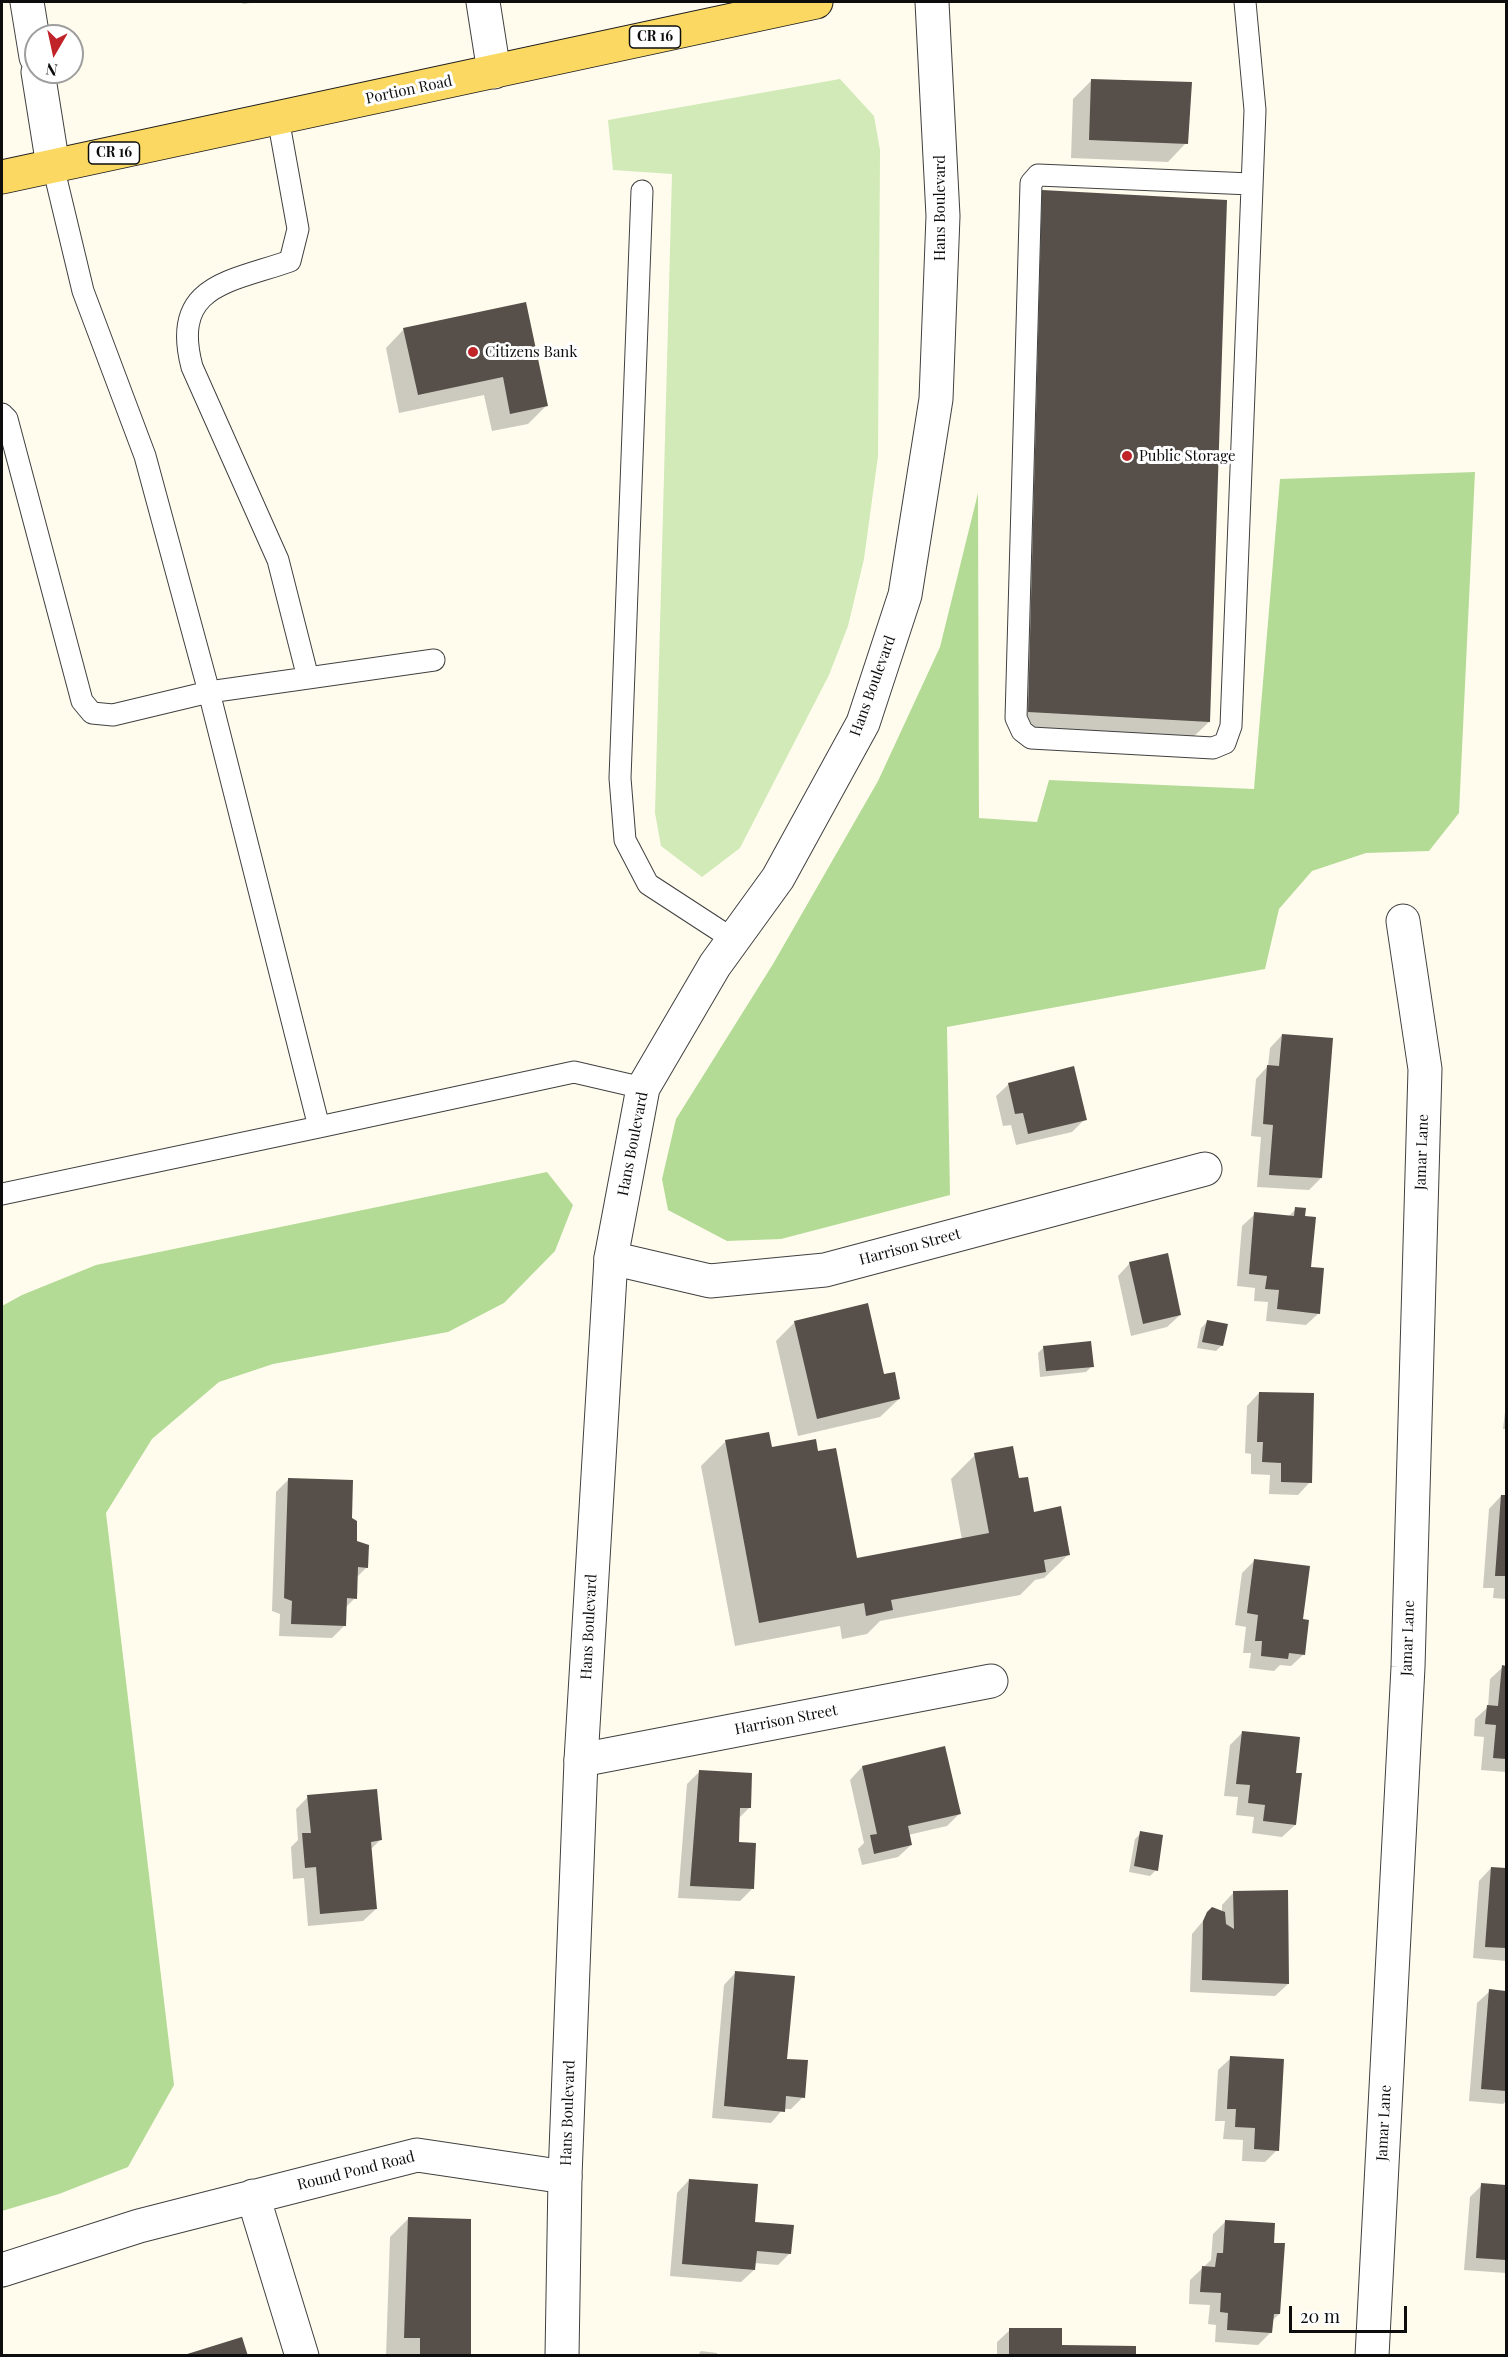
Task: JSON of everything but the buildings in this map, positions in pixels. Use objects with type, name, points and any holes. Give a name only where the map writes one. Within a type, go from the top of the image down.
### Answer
[{"type":"main road","name":"Portion Road","points":[[2,177],[494,72],[734,10],[816,2]]},
{"type":"street","points":[[27,2],[31,24]]},
{"type":"street","points":[[483,2],[494,72]]},
{"type":"street","name":"Hans Boulevard","points":[[562,2355],[581,1760],[611,1258],[643,1088],[716,965],[778,878],[863,723],[905,595],[936,399],[943,216],[932,2]]},
{"type":"street","points":[[40,84],[53,166]]},
{"type":"street","name":"Jamar Lane","points":[[1372,2355],[1408,1667],[1425,1069],[1403,921]]},
{"type":"street","name":"Harrison Street","points":[[611,1258],[710,1281],[825,1270],[1205,1169]]},
{"type":"street","name":"Harrison Street","points":[[581,1760],[991,1681]]},
{"type":"street","name":"Round Pond Road","points":[[2,2270],[139,2226],[417,2155],[566,2177]]},
{"type":"street","points":[[253,2196],[302,2355]]},
{"type":"lane","points":[[1245,2],[1255,110],[1231,726],[1225,743],[1213,748],[1032,738],[1022,731],[1016,718],[1031,183],[1038,175],[1251,184]]},
{"type":"lane","points":[[278,118],[298,229],[290,261],[229,279],[204,294],[191,314],[186,345],[192,367],[279,560],[308,678]]},
{"type":"lane","points":[[53,166],[83,291],[145,456],[209,692],[320,1127]]},
{"type":"lane","points":[[642,191],[620,778],[625,840],[648,884],[734,940]]},
{"type":"lane","points":[[2,414],[7,418],[82,701],[92,713],[113,715],[209,692],[435,660]]},
{"type":"lane","points":[[2,1194],[574,1072],[643,1088]]},
{"type":"green space","points":[[840,79],[874,116],[880,150],[878,456],[864,559],[848,626],[829,675],[740,848],[702,877],[661,846],[655,813],[672,174],[613,170],[608,120]]},
{"type":"green space","points":[[1475,472],[1459,813],[1429,851],[1366,853],[1312,871],[1279,909],[1265,969],[947,1027],[950,1195],[781,1239],[727,1241],[668,1210],[662,1179],[676,1119],[773,964],[878,781],[940,647],[978,493],[979,818],[1037,822],[1049,780],[1254,789],[1280,479]]},
{"type":"green space","points":[[547,1172],[573,1205],[555,1251],[504,1303],[448,1332],[273,1364],[219,1382],[152,1439],[106,1513],[174,2085],[128,2167],[59,2194],[2,2211],[2,1306],[22,1295],[96,1265]]},
{"type":"place","name":"Citizens Bank","points":[[473,352]]},
{"type":"place","name":"Public Storage","points":[[1127,456]]}]
